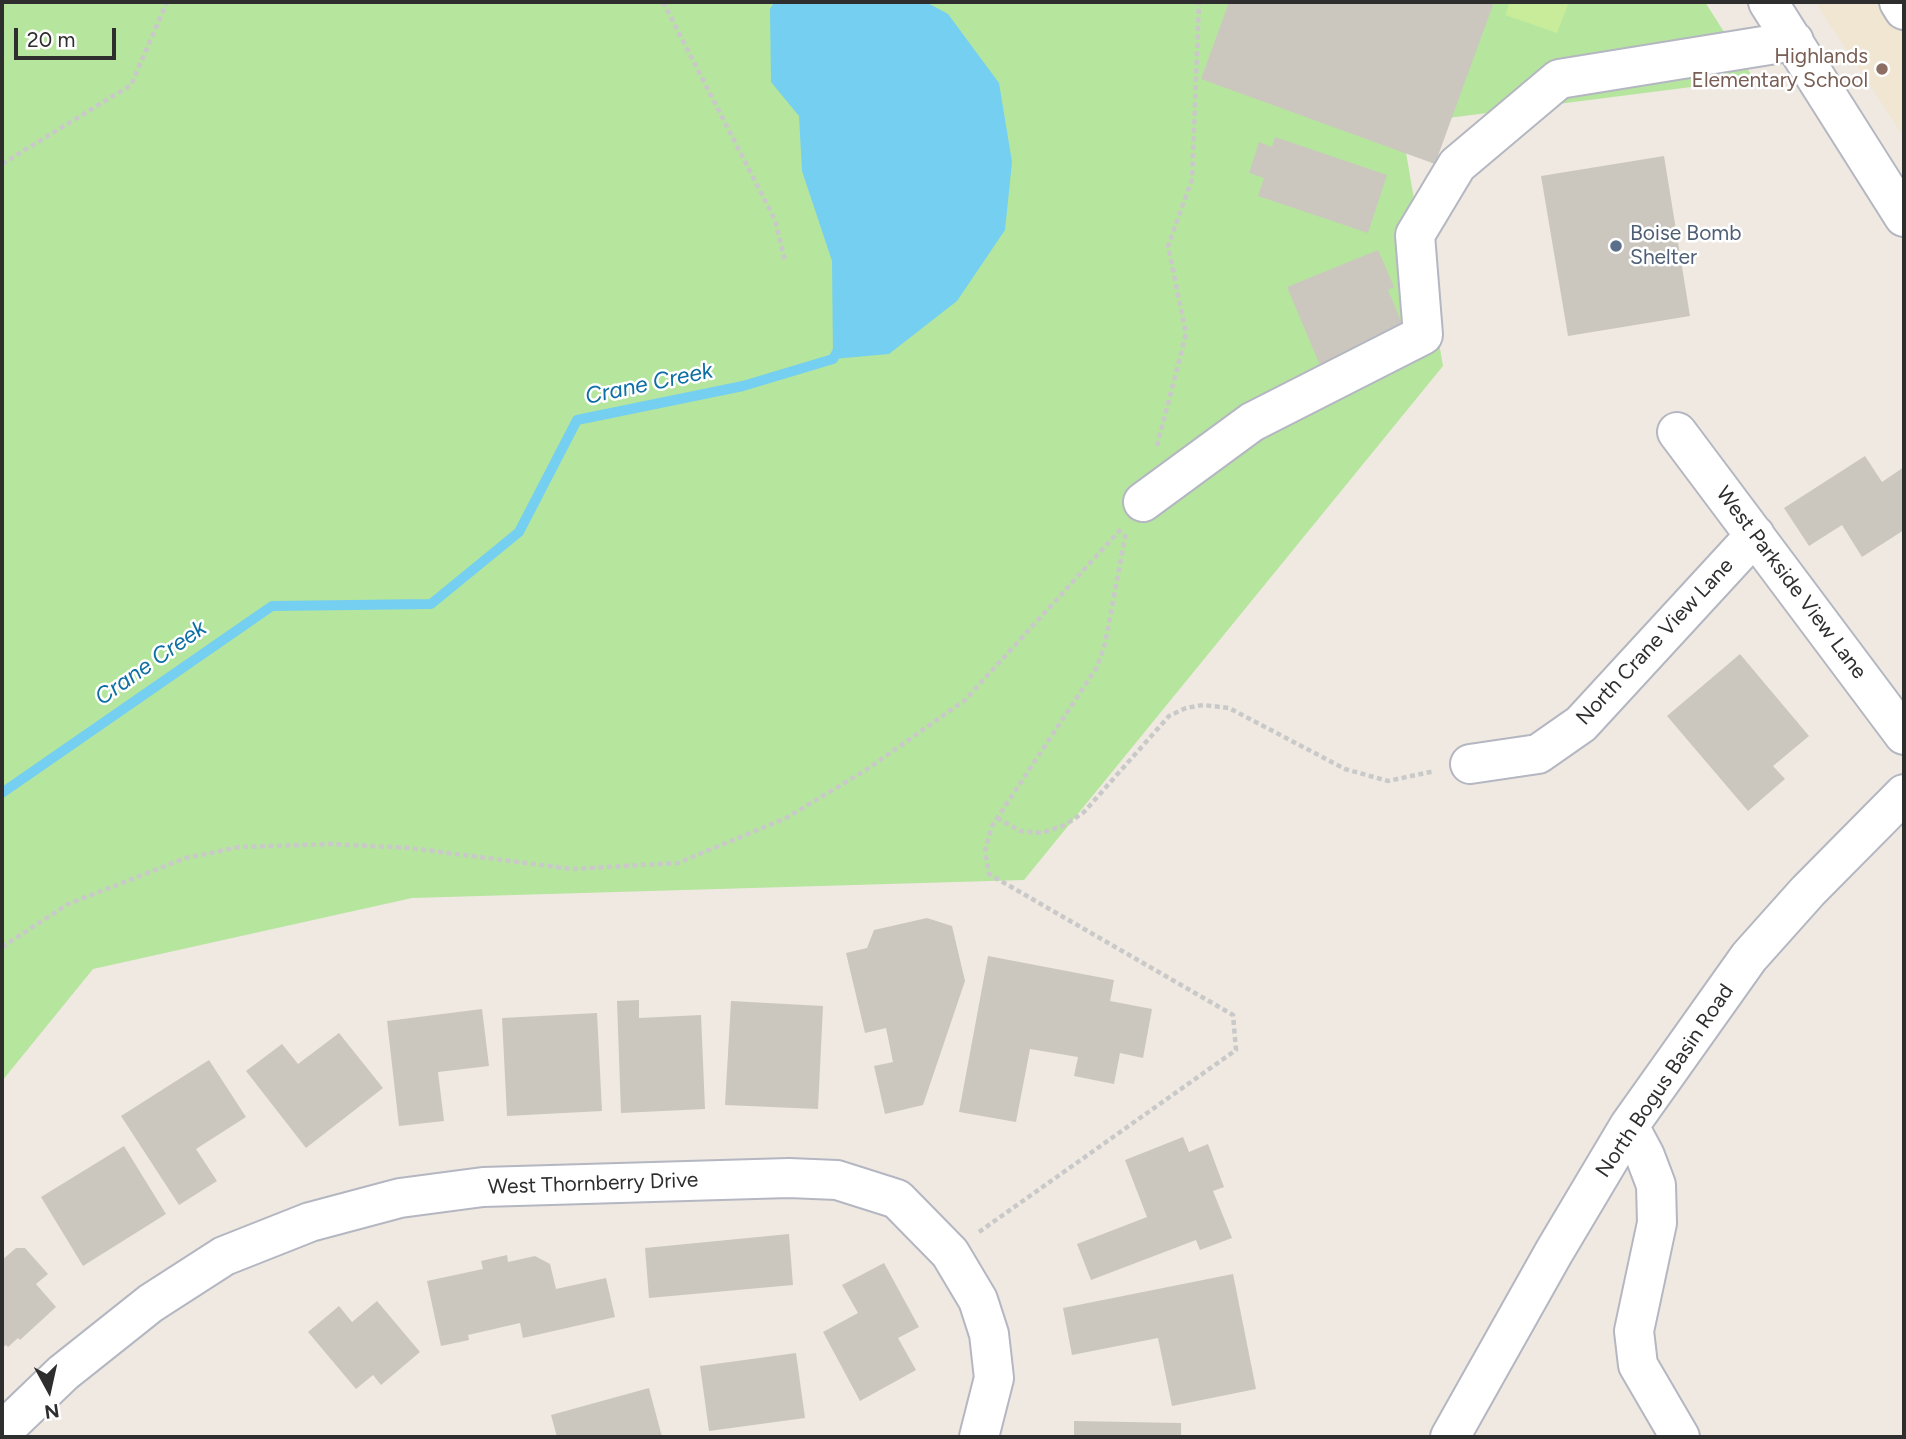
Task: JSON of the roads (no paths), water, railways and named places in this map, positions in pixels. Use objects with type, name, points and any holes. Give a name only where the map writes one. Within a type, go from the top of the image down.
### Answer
[{"type":"street","points":[[1768,2],[1904,217]]},
{"type":"street","points":[[1899,2],[1904,10]]},
{"type":"street","points":[[1143,502],[1252,422],[1423,335],[1415,235],[1457,165],[1559,79],[1794,41]]},
{"type":"street","name":"West Parkside View Lane","points":[[1677,432],[1904,735]]},
{"type":"street","name":"North Crane View Lane","points":[[1470,764],[1538,754],[1581,724],[1755,535]]},
{"type":"street","name":"North Bogus Basin Road","points":[[1450,1437],[1554,1251],[1629,1126],[1749,957],[1817,882],[1904,794]]},
{"type":"street","points":[[1629,1126],[1657,1185],[1657,1223],[1634,1331],[1638,1364],[1680,1437]]},
{"type":"street","name":"West Thornberry Drive","points":[[2,1427],[13,1421],[63,1373],[151,1303],[224,1256],[310,1222],[400,1198],[483,1187],[789,1178],[837,1180],[897,1199],[950,1253],[978,1300],[989,1334],[994,1378],[979,1437]]},
{"type":"water","points":[[774,2],[926,2],[948,14],[999,83],[1012,162],[1005,230],[957,301],[889,354],[833,359],[832,261],[802,171],[799,116],[771,82],[770,9]]},
{"type":"waterway","name":"Crane Creek","points":[[2,793],[272,606],[431,604],[519,532],[577,420],[743,386],[833,359],[840,347]]},
{"type":"place","name":"Highlands Elementary School","points":[[1882,69]]},
{"type":"place","name":"Boise Bomb Shelter","points":[[1616,246]]}]
